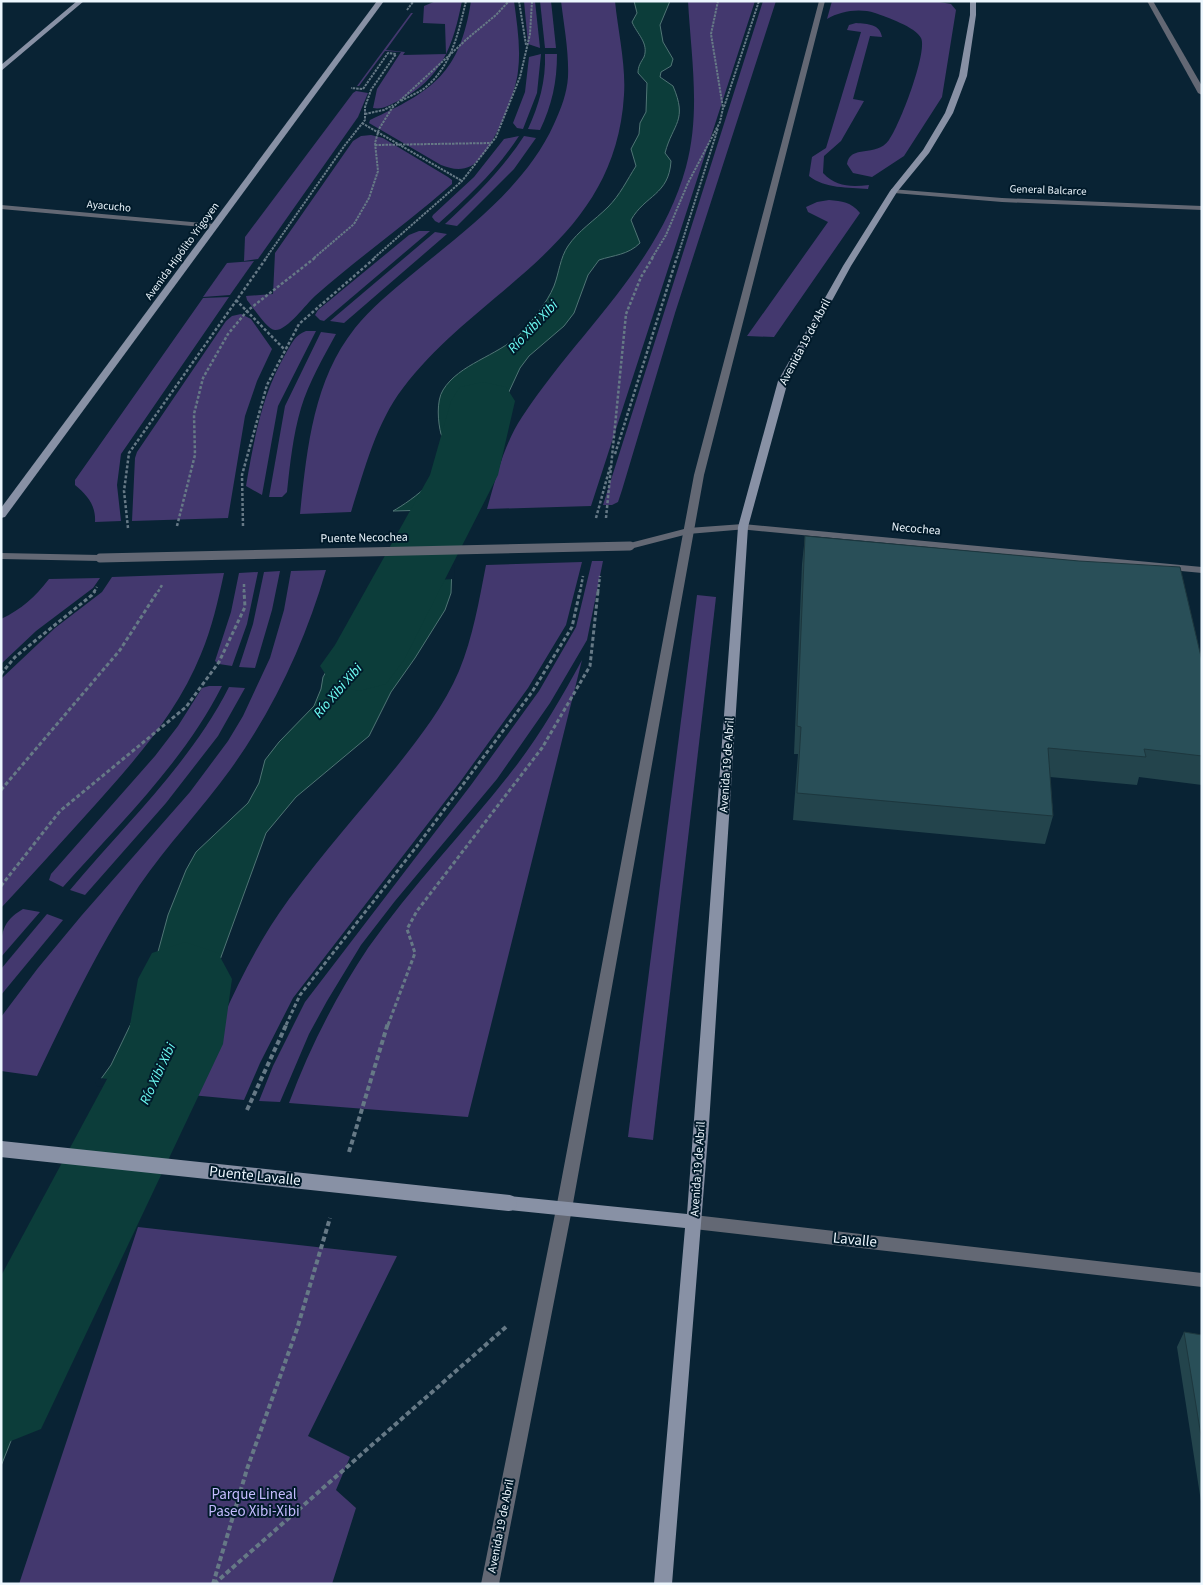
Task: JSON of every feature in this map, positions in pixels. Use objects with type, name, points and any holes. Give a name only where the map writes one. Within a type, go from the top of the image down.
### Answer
[{"type":"main road","points":[[1,69],[81,1]]},
{"type":"main road","name":"Avenida Hipólito Yrigoyen","points":[[1,515],[381,1]]},
{"type":"main road","name":"Avenida 19 de Abril","points":[[663,1584],[694,1222],[743,527],[782,382],[847,266],[894,191],[926,151],[949,113],[963,76],[974,1]]},
{"type":"main road","name":"Puente Lavalle","points":[[1,1149],[508,1203]]},
{"type":"main road","name":"Lavalle","points":[[508,1203],[694,1222]]},
{"type":"street","name":"Avenida 19 de Abril","points":[[490,1584],[564,1208],[699,475],[822,1]]},
{"type":"street","points":[[1150,1],[1202,94]]},
{"type":"street","name":"General Balcarce","points":[[894,191],[1002,200],[1202,208]]},
{"type":"street","name":"Ayacucho","points":[[1,207],[214,226]]},
{"type":"street","name":"Necochea","points":[[630,546],[688,531],[743,527],[1202,570]]},
{"type":"street","name":"Puente Necochea","points":[[1,556],[100,558],[630,546]]},
{"type":"street","name":"Lavalle","points":[[694,1222],[1202,1280]]},
{"type":"path","points":[[365,114],[384,110],[425,87],[446,65],[454,51],[466,1]]},
{"type":"path","points":[[176,531],[195,455],[194,414],[203,378],[228,334],[247,311],[342,236],[354,224],[369,198],[378,171],[375,145],[378,132],[396,103],[496,15],[509,1]]},
{"type":"path","points":[[519,1],[526,48]]},
{"type":"path","points":[[243,532],[242,475],[267,385],[299,324],[462,181],[492,143],[520,77],[530,34],[532,1]]},
{"type":"path","points":[[718,1],[711,34],[723,108]]},
{"type":"path","points":[[595,522],[601,494],[758,1]]},
{"type":"path","points":[[407,10],[413,2]]},
{"type":"path","points":[[128,529],[124,491],[129,453],[362,123],[371,90],[396,54],[388,53],[363,89],[351,89],[357,81]]},
{"type":"path","points":[[606,521],[626,314],[641,277],[666,235],[688,183],[720,122]]},
{"type":"path","points":[[362,123],[462,181]]},
{"type":"path","points":[[375,145],[492,143]]},
{"type":"path","points":[[236,300],[285,350]]},
{"type":"path","points":[[346,1161],[382,1040],[415,953],[407,928],[417,911],[542,748],[590,666],[601,569]]},
{"type":"path","points":[[247,1110],[300,995],[417,846],[532,692],[572,627],[584,570]]},
{"type":"path","points":[[1,790],[120,650],[161,588],[164,578]]},
{"type":"path","points":[[1,674],[15,656],[92,595],[101,579]]},
{"type":"path","points":[[1,886],[60,811],[186,707],[219,662],[245,607],[244,579]]},
{"type":"path","points":[[213,1584],[247,1469],[297,1329],[330,1217]]},
{"type":"path","points":[[213,1584],[506,1326]]},
{"type":"green space","points":[[436,1],[462,1],[454,33],[446,54],[445,24],[423,23],[424,6]]},
{"type":"green space","points":[[471,1],[514,1],[519,62],[513,94],[495,137],[479,159],[471,166],[464,169],[456,169],[441,165],[369,123],[370,120],[392,110],[427,89],[440,77],[451,63],[459,46],[466,26]]},
{"type":"green space","points":[[524,1],[535,1],[540,48],[528,44]]},
{"type":"green space","points":[[540,1],[551,1],[556,48],[545,48]]},
{"type":"green space","points":[[561,1],[615,1],[623,60],[624,95],[615,146],[597,190],[571,226],[539,259],[435,352],[403,388],[385,416],[378,432],[351,512],[300,514],[314,416],[330,370],[341,349],[355,328],[374,307],[491,208],[510,189],[542,147],[554,124],[563,101],[568,77],[567,49]]},
{"type":"green space","points":[[688,1],[755,1],[591,506],[487,509],[505,450],[522,417],[637,267],[657,236],[673,203],[686,167],[693,126],[694,84]]},
{"type":"green space","points":[[763,1],[776,1],[675,313],[622,490],[618,502],[612,505],[603,505]]},
{"type":"green space","points":[[832,1],[934,1],[951,4],[956,10],[942,97],[904,156],[872,177],[853,173],[847,164],[849,158],[858,152],[877,149],[884,145],[894,132],[917,73],[922,46],[921,38],[907,26],[869,11],[850,11],[827,19]]},
{"type":"green space","points":[[411,13],[413,13],[386,50],[405,52],[403,55],[446,54],[435,72],[425,82],[413,92],[386,107],[373,108],[377,89],[401,52],[385,51],[359,86],[357,86]]},
{"type":"green space","points":[[856,23],[869,24],[876,27],[879,29],[882,37],[870,36],[853,99],[864,101],[841,141],[824,156],[823,173],[833,181],[844,185],[869,185],[868,189],[829,185],[809,176],[812,157],[826,148],[861,32],[847,30],[849,25]]},
{"type":"green space","points":[[541,54],[537,93],[523,129],[517,128],[513,123],[525,92],[529,57]]},
{"type":"green space","points":[[545,54],[557,54],[553,93],[548,112],[540,130],[528,129],[541,93]]},
{"type":"green space","points":[[356,91],[368,93],[358,117],[258,259],[244,261],[245,237]]},
{"type":"green space","points":[[371,135],[383,138],[448,177],[452,180],[452,184],[315,296],[285,326],[280,329],[272,329],[260,318],[246,296],[273,294],[275,253],[353,141],[361,136]]},
{"type":"green space","points":[[519,136],[472,193],[439,223],[435,221],[432,217],[433,215],[474,177],[504,139]]},
{"type":"green space","points":[[524,136],[536,138],[514,169],[457,226],[445,224],[497,172]]},
{"type":"green space","points":[[829,200],[846,203],[853,206],[860,213],[774,337],[747,336],[828,222],[808,212],[806,207],[817,202]]},
{"type":"green space","points":[[419,231],[430,231],[324,321],[315,315],[318,310],[409,235]]},
{"type":"green space","points":[[435,232],[447,234],[344,323],[330,321]]},
{"type":"green space","points":[[254,261],[230,295],[203,297],[227,263]]},
{"type":"green space","points":[[229,297],[121,454],[117,485],[121,521],[95,522],[92,505],[75,485],[75,480],[203,298]]},
{"type":"green space","points":[[241,314],[251,319],[272,349],[257,381],[245,416],[228,518],[132,521],[135,458],[137,452],[226,321],[232,316]]},
{"type":"green space","points":[[306,331],[316,331],[278,406],[262,495],[246,486],[260,417],[271,384],[286,353],[296,337]]},
{"type":"green space","points":[[321,332],[336,334],[304,398],[294,439],[287,492],[282,497],[269,497],[285,406]]},
{"type":"green space","points":[[592,561],[603,561],[587,640],[550,703],[497,779],[395,901],[361,945],[309,1034],[280,1102],[259,1101],[273,1066],[305,1002],[471,785],[539,691],[576,627]]},
{"type":"green space","points":[[582,562],[566,625],[528,688],[460,782],[293,998],[260,1063],[244,1100],[191,1095],[234,993],[259,945],[289,899],[397,766],[431,721],[446,697],[459,671],[468,645],[486,565]]},
{"type":"green space","points":[[326,570],[298,649],[261,723],[230,770],[172,842],[124,909],[85,979],[37,1076],[1,1071],[1,1017],[82,915],[190,792],[228,741],[243,716],[270,658],[284,610],[291,571]]},
{"type":"green space","points":[[280,571],[272,610],[255,668],[239,667],[253,624],[264,572]]},
{"type":"green space","points":[[258,572],[247,624],[232,666],[219,664],[215,661],[231,612],[239,573]]},
{"type":"green space","points":[[224,573],[212,624],[205,644],[191,677],[179,698],[151,739],[119,778],[1,908],[1,679],[55,628],[102,592],[112,577]]},
{"type":"green space","points":[[100,578],[93,588],[36,631],[1,664],[1,619],[28,602],[49,579]]},
{"type":"green space","points":[[697,595],[716,597],[653,1140],[628,1137]]},
{"type":"green space","points":[[582,660],[468,1117],[289,1103],[324,1023],[368,948],[403,901],[516,766],[551,714]]},
{"type":"green space","points":[[222,686],[189,741],[149,792],[63,887],[49,880],[51,874],[155,756],[178,726],[202,688]]},
{"type":"green space","points":[[229,687],[245,688],[218,736],[166,803],[85,895],[70,890],[176,768],[213,715]]},
{"type":"green space","points":[[23,909],[40,912],[1,957],[2,935],[6,924]]},
{"type":"green space","points":[[47,914],[63,920],[1,995],[1,969]]},
{"type":"green space","name":"Parque Lineal Paseo Xibi-Xibi","points":[[138,1227],[397,1256],[308,1436],[350,1457],[336,1490],[356,1508],[332,1584],[19,1584]]},
{"type":"water","points":[[634,1],[670,1],[660,25],[663,42],[673,59],[671,66],[661,72],[660,77],[673,86],[679,107],[678,121],[665,153],[671,161],[666,181],[631,220],[640,243],[626,252],[599,260],[588,275],[574,313],[564,326],[529,356],[520,368],[488,437],[470,509],[393,511],[430,483],[445,464],[448,454],[447,444],[441,434],[438,412],[439,400],[443,390],[459,373],[510,342],[529,324],[551,292],[563,255],[568,246],[612,202],[636,166],[631,149],[639,134],[640,123],[646,112],[647,83],[638,73],[639,66],[644,57],[645,47],[632,22],[637,13]]},
{"type":"water","points":[[452,566],[451,593],[445,610],[391,692],[369,736],[296,797],[266,833],[217,968],[205,1016],[206,1033],[182,1094],[98,1083],[111,1065],[137,1011],[152,974],[168,915],[186,870],[196,852],[248,803],[259,783],[265,760],[279,742],[314,706],[321,689],[323,677],[334,658],[376,615],[389,584],[389,577]]},
{"type":"water","points":[[44,1216],[110,1224],[57,1325],[1,1466],[1,1287],[16,1267],[25,1241]]},
{"type":"pier","points":[[452,563],[454,565],[455,579],[387,582],[382,568],[385,565]]},
{"type":"pier","points":[[99,1078],[188,1087],[182,1097],[97,1086],[95,1083]]},
{"type":"building","points":[[805,536],[1079,561],[1180,567],[1202,661],[1202,756],[1144,749],[1146,757],[1048,748],[1053,816],[797,793],[801,727],[797,726]]},
{"type":"building","points":[[1184,1332],[1202,1335],[1202,1442]]},
{"type":"waterway","name":"Río Xibi Xibi","points":[[359,666],[365,660],[464,475],[483,401]]},
{"type":"waterway","name":"Río Xibi Xibi","points":[[1,1390],[175,1044],[185,979]]}]
